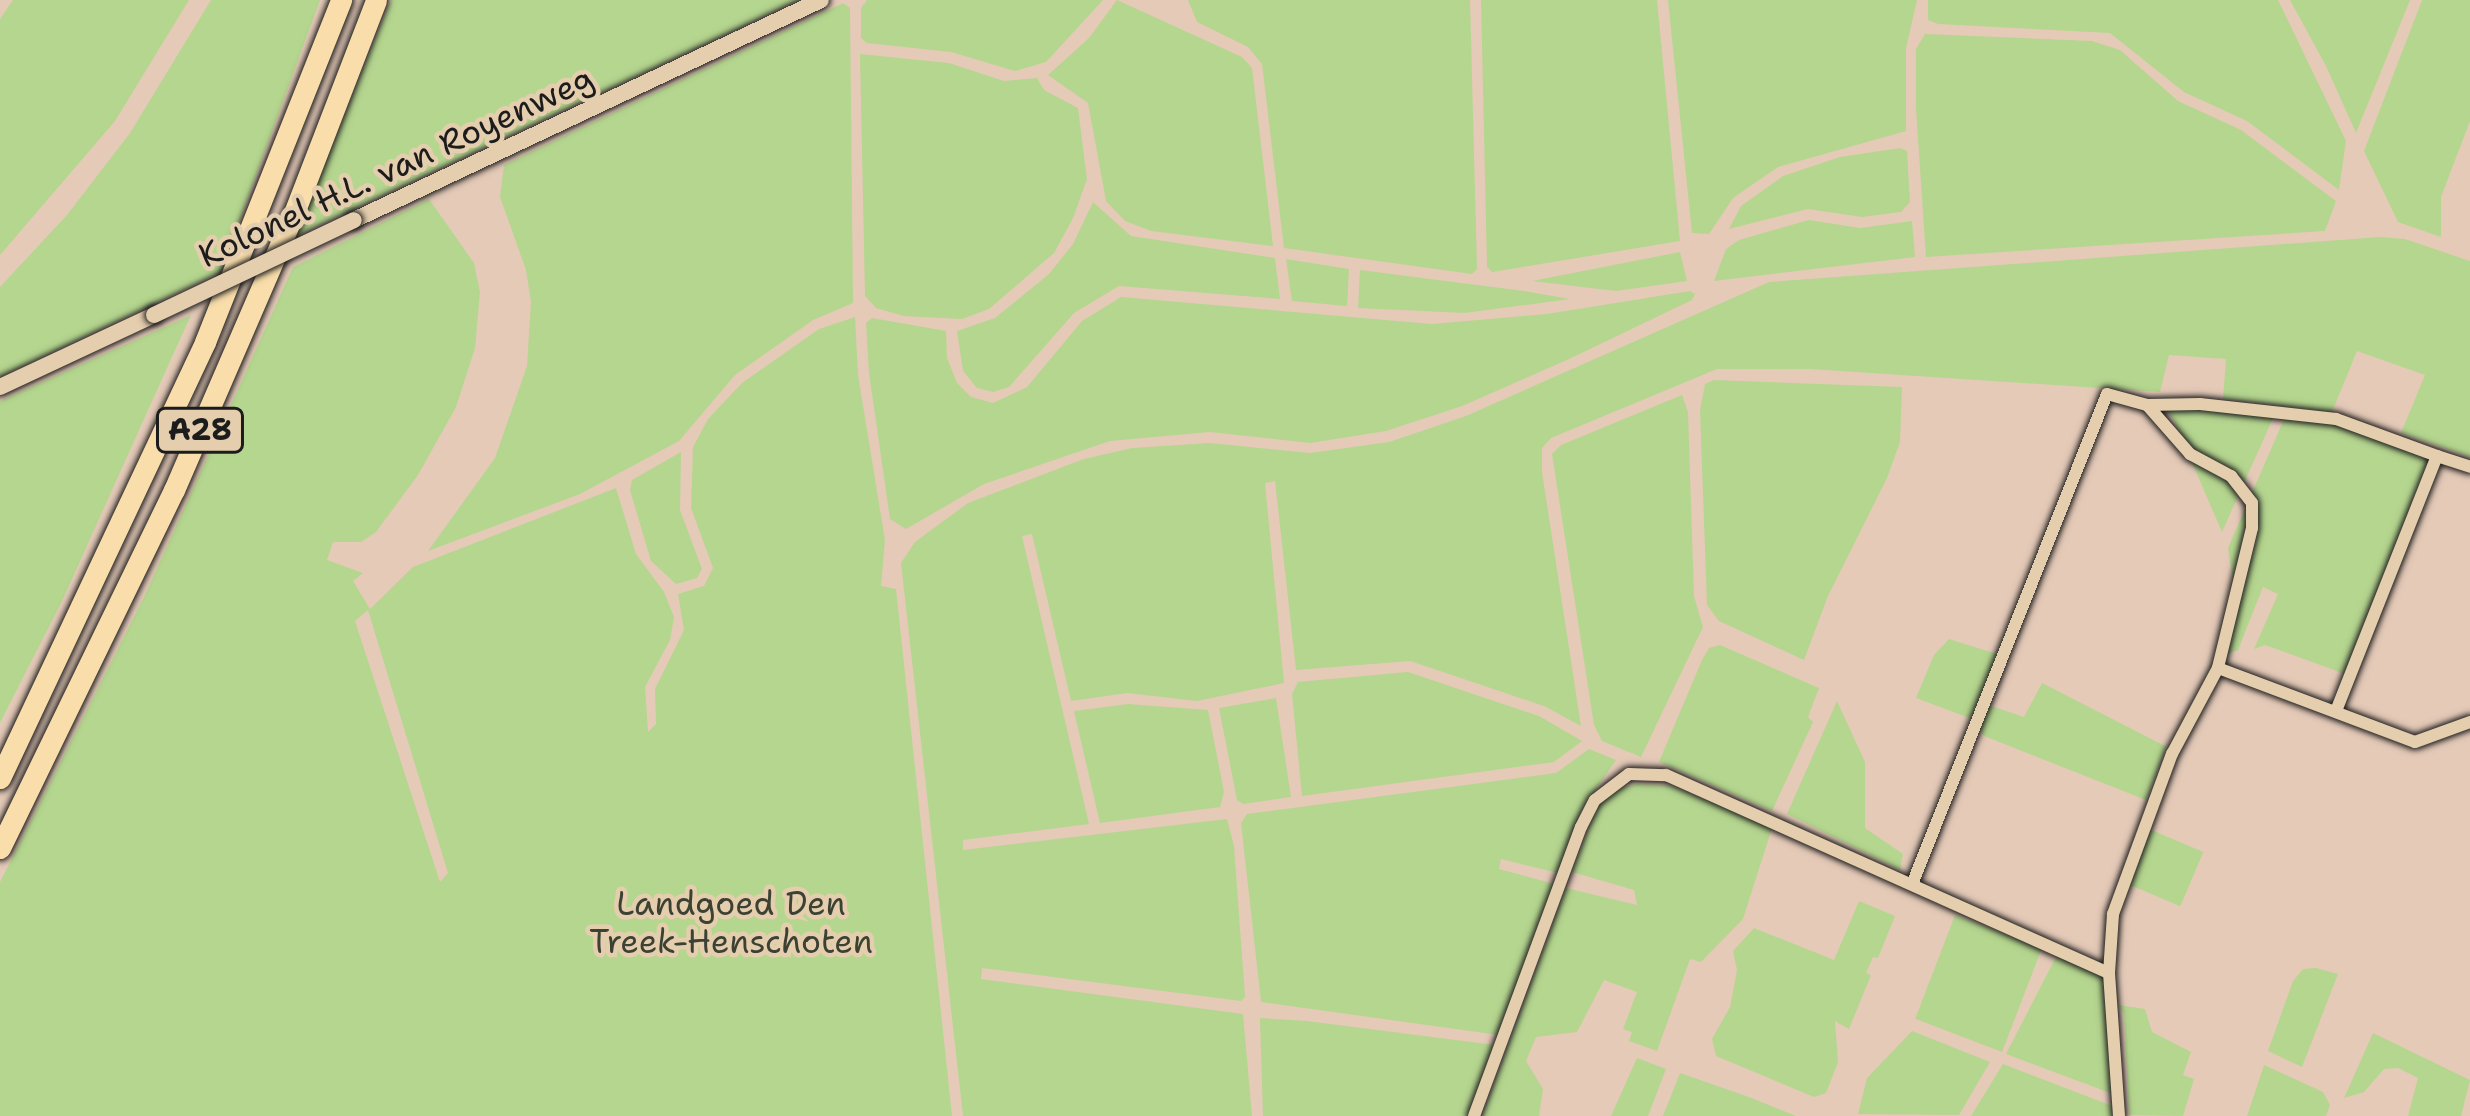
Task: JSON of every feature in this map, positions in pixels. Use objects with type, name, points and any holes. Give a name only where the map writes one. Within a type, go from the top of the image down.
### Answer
[{"type":"highway","name":"A28","points":[[0,778],[206,341],[341,0]]},
{"type":"highway","name":"A28","points":[[0,848],[174,490],[293,213],[376,0]]},
{"type":"street","name":"Kolonel H.L. van Royenweg","points":[[0,387],[820,1]]},
{"type":"street","points":[[1913,882],[2103,399],[2114,394],[2147,405],[2200,404],[2336,419],[2470,467]]},
{"type":"street","points":[[2119,1116],[2109,973],[2119,892],[2172,754],[2218,668],[2252,528],[2252,503],[2231,476],[2190,454],[2147,405]]},
{"type":"street","points":[[2336,711],[2437,456]]},
{"type":"street","points":[[2218,668],[2422,743],[2470,722]]},
{"type":"street","points":[[1474,1116],[1581,827],[1595,800],[1629,774],[1666,775],[2109,973]]},
{"type":"green space","points":[[13,0],[189,0],[115,121],[0,255],[0,19]]},
{"type":"green space","points":[[211,0],[320,0],[221,272],[0,377],[0,287],[67,215],[130,133]]},
{"type":"green space","points":[[391,0],[799,0],[296,236]]},
{"type":"green space","points":[[867,0],[1103,0],[1046,62],[1015,71],[951,52],[867,43],[861,38],[861,8]]},
{"type":"green space","points":[[1117,0],[1242,57],[1252,68],[1273,246],[1151,231],[1125,221],[1106,201],[1088,103],[1048,75],[1089,38]]},
{"type":"green space","points":[[1188,0],[1470,0],[1477,269],[1472,274],[1284,248],[1262,64],[1248,47],[1197,22]]},
{"type":"green space","points":[[1481,0],[1657,0],[1680,241],[1492,272],[1487,267]]},
{"type":"green space","points":[[1668,0],[1917,0],[1906,48],[1906,131],[1778,167],[1733,198],[1709,234],[1692,233]]},
{"type":"green space","points":[[1928,0],[2278,0],[2346,141],[2339,190],[2247,121],[2184,92],[2110,33],[1938,24],[1928,20]]},
{"type":"green space","points":[[2290,0],[2410,0],[2356,133],[2326,66]]},
{"type":"green space","points":[[2422,0],[2470,0],[2470,121],[2441,197],[2441,237],[2398,222],[2364,151]]},
{"type":"green space","points":[[843,3],[850,8],[853,303],[813,320],[735,375],[679,441],[580,494],[428,551],[495,458],[527,366],[531,302],[526,270],[500,197],[504,165]]},
{"type":"green space","points":[[1925,34],[2092,41],[2120,50],[2178,101],[2241,130],[2336,201],[2325,231],[1926,257],[1916,109],[1916,49]]},
{"type":"green space","points":[[860,54],[949,63],[1004,81],[1037,78],[1044,90],[1078,108],[1087,179],[1073,218],[1054,253],[989,309],[962,319],[904,316],[876,308],[865,296]]},
{"type":"green space","points":[[1900,148],[1907,151],[1910,202],[1901,212],[1862,217],[1808,209],[1729,229],[1741,206],[1783,176],[1840,157]]},
{"type":"green space","name":"Landgoed Den Treek-Henschoten","points":[[429,199],[474,263],[480,292],[475,348],[456,407],[418,475],[376,532],[361,542],[333,542],[327,560],[363,573],[353,581],[370,609],[413,567],[616,488],[636,554],[664,592],[674,617],[670,640],[645,687],[648,732],[656,724],[655,689],[684,630],[678,594],[704,586],[713,568],[691,508],[693,447],[708,419],[742,383],[819,329],[855,317],[858,375],[885,540],[881,586],[896,589],[952,1116],[0,1116],[0,882],[145,595],[293,267]],"holes":[[[368,610],[448,873],[440,882],[355,621]]]},
{"type":"green space","points":[[1093,202],[1131,236],[1275,258],[1280,299],[1119,286],[1074,313],[1009,387],[993,392],[977,388],[963,371],[957,331],[995,318],[1049,274],[1073,244]]},
{"type":"green space","points":[[1809,220],[1860,228],[1912,221],[1915,257],[1714,281],[1726,249],[1739,240]]},
{"type":"green space","points":[[2380,237],[2405,239],[2470,261],[2470,457],[2401,433],[2425,375],[2357,351],[2332,412],[2223,399],[2226,359],[2169,355],[2160,392],[1810,369],[1717,369],[1551,438],[1542,448],[1542,472],[1581,726],[1544,706],[1410,661],[1296,670],[1275,481],[1265,483],[1284,683],[1197,701],[1127,693],[1071,701],[1032,534],[1022,536],[1089,824],[963,840],[963,850],[1227,819],[1234,846],[1245,997],[1241,1001],[982,968],[981,979],[1243,1014],[1252,1116],[963,1116],[901,563],[915,542],[968,503],[1084,459],[1132,448],[1210,443],[1310,453],[1389,442],[1466,416],[1769,282]]},
{"type":"green space","points":[[1680,252],[1687,281],[1616,291],[1532,281]]},
{"type":"green space","points":[[1286,259],[1349,269],[1347,306],[1292,301]]},
{"type":"green space","points":[[1360,270],[1570,299],[1465,313],[1358,308]]},
{"type":"green space","points":[[1690,291],[1695,294],[1692,300],[1569,359],[1462,406],[1386,431],[1310,443],[1210,432],[1110,441],[984,484],[906,529],[890,519],[869,373],[866,323],[872,318],[946,331],[947,358],[957,383],[971,397],[993,403],[1027,387],[1082,321],[1121,297],[1432,324],[1547,314]]},
{"type":"green space","points":[[191,315],[62,601],[0,723],[0,401]]},
{"type":"green space","points":[[1714,380],[1902,387],[1900,442],[1828,596],[1804,660],[1719,621],[1707,605],[1700,410],[1705,384]]},
{"type":"green space","points":[[1682,395],[1688,412],[1694,596],[1703,627],[1641,757],[1602,741],[1594,725],[1552,454],[1561,445]]},
{"type":"green space","points":[[2164,405],[2274,416],[2222,532],[2175,423]]},
{"type":"green space","points":[[2285,417],[2324,421],[2431,458],[2345,674],[2265,645],[2254,649],[2278,594],[2263,587],[2238,650],[2218,658],[2233,581],[2228,548]]},
{"type":"green space","points":[[681,452],[680,510],[702,569],[697,578],[676,584],[651,561],[630,490],[632,480]]},
{"type":"green space","points":[[1949,639],[1997,654],[1972,719],[1916,698],[1934,655]]},
{"type":"green space","points":[[1720,645],[1819,688],[1808,717],[1813,722],[1772,811],[1659,762],[1702,660],[1709,648]]},
{"type":"green space","points":[[1408,672],[1539,716],[1582,741],[1554,762],[1302,796],[1292,694],[1298,682]]},
{"type":"green space","points":[[2042,683],[2167,747],[2146,800],[1984,736],[1979,730],[1988,705],[2024,717]]},
{"type":"green space","points":[[1276,698],[1291,797],[1243,804],[1237,800],[1219,708]]},
{"type":"green space","points":[[1837,701],[1865,762],[1865,828],[1903,854],[1900,870],[1787,814]]},
{"type":"green space","points":[[1128,704],[1208,710],[1224,792],[1220,807],[1100,823],[1074,711]]},
{"type":"green space","points":[[1589,749],[1616,760],[1581,811],[1558,873],[1501,859],[1499,869],[1554,884],[1499,1035],[1261,1002],[1241,823],[1247,814],[1556,773]]},
{"type":"green space","points":[[1636,784],[1668,785],[1773,825],[1743,919],[1701,962],[1690,959],[1657,1051],[1629,1041],[1632,1032],[1623,1029],[1637,992],[1604,980],[1577,1032],[1536,1037],[1526,1061],[1543,1089],[1539,1116],[1482,1116],[1566,888],[1637,905],[1634,890],[1572,872],[1597,806],[1612,791]]},
{"type":"green space","points":[[2149,829],[2203,852],[2180,906],[2126,883]]},
{"type":"green space","points":[[1859,901],[1895,916],[1878,958],[1873,957],[1866,973],[1871,975],[1849,1029],[1835,1021],[1838,1062],[1826,1093],[1814,1097],[1716,1056],[1712,1039],[1730,1007],[1737,970],[1733,951],[1754,928],[1834,960]]},
{"type":"green space","points":[[1955,915],[2042,948],[2002,1052],[1915,1019]]},
{"type":"green space","points":[[2057,955],[2104,977],[2113,1094],[2006,1054]]},
{"type":"green space","points":[[2303,969],[2338,974],[2302,1067],[2268,1051],[2293,981]]},
{"type":"green space","points":[[2118,1005],[2145,1009],[2152,1032],[2191,1052],[2183,1075],[2194,1079],[2183,1116],[2129,1115],[2124,1014]]},
{"type":"green space","points":[[1260,1018],[1495,1045],[1468,1116],[1263,1116]]},
{"type":"green space","points":[[1912,1031],[1990,1062],[1959,1115],[1858,1114],[1867,1078]]},
{"type":"green space","points":[[2373,1033],[2470,1080],[2461,1116],[2408,1116],[2418,1078],[2398,1068],[2384,1069],[2364,1092],[2344,1098]]},
{"type":"green space","points":[[1637,1058],[1666,1069],[1648,1116],[1611,1116]]},
{"type":"green space","points":[[2003,1064],[2115,1107],[2116,1116],[1971,1116]]},
{"type":"green space","points":[[2264,1065],[2323,1092],[2330,1105],[2326,1116],[2247,1116]]},
{"type":"green space","points":[[1680,1073],[1749,1097],[1796,1116],[1663,1116]]}]
